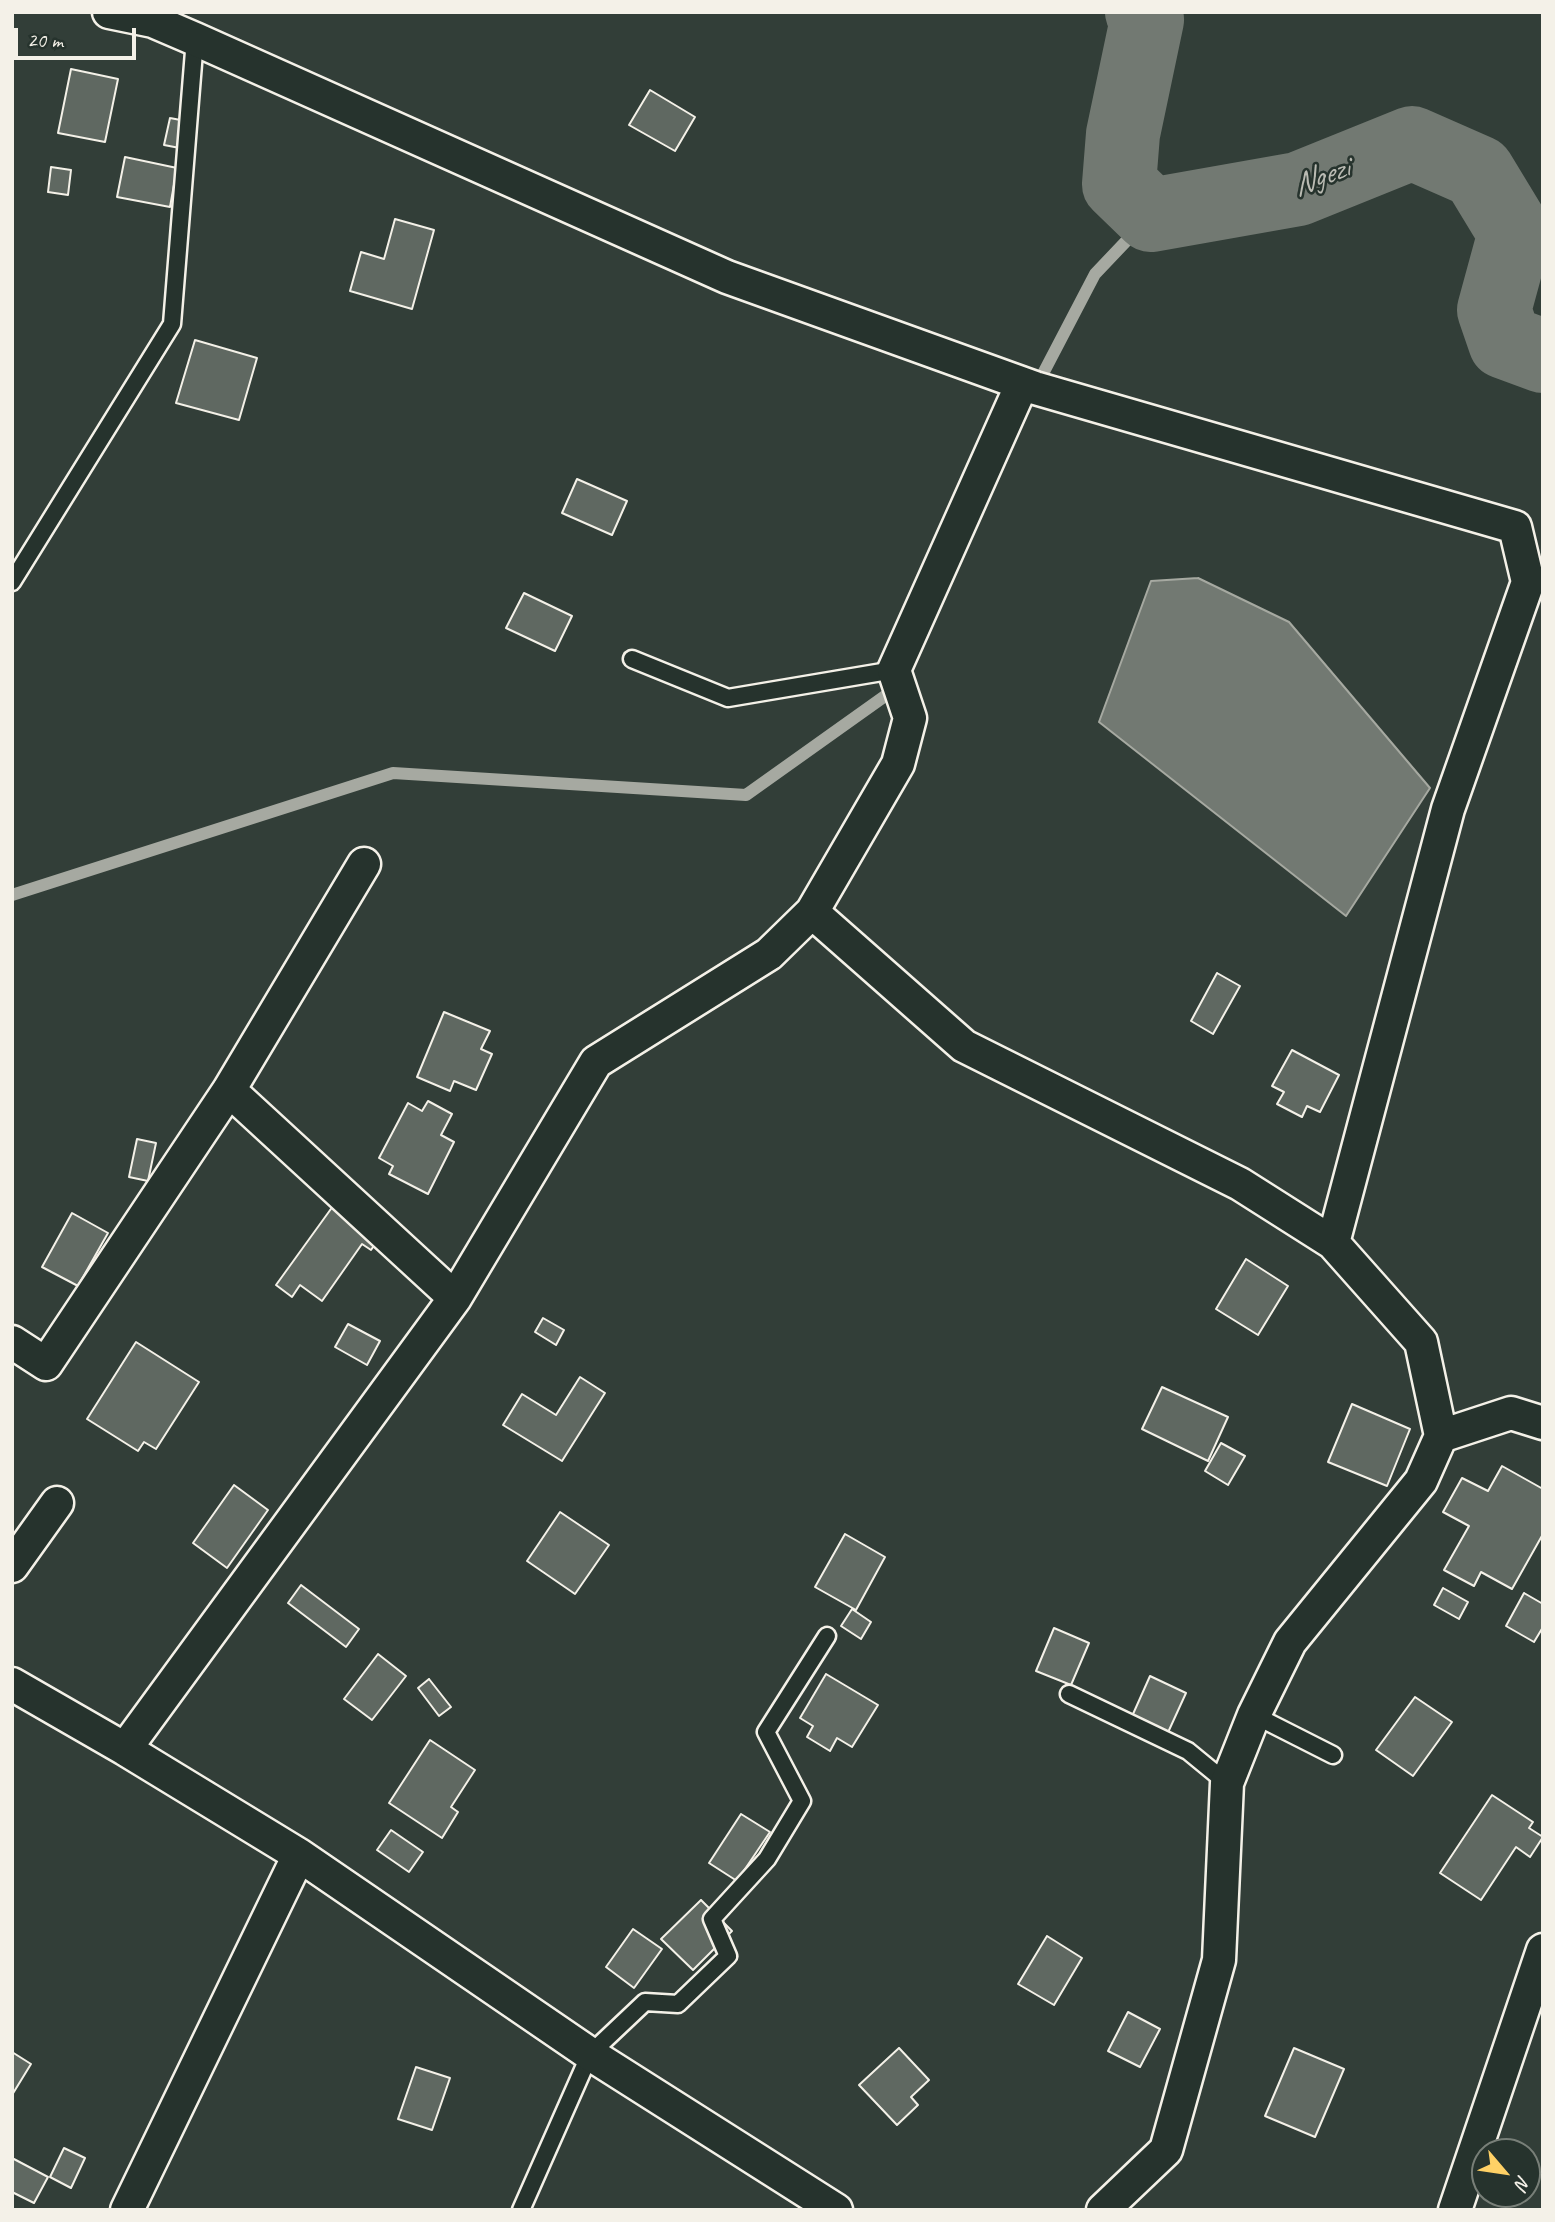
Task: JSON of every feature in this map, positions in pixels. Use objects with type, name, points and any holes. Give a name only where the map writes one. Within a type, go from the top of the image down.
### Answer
[{"type":"street","points":[[109,12],[153,21],[195,39],[727,277],[1022,384],[1514,527],[1528,582],[1448,809],[1333,1243]]},
{"type":"street","points":[[125,1749],[456,1298],[596,1062],[769,954],[812,912],[898,764],[910,718],[894,670],[1022,384]]},
{"type":"street","points":[[12,1342],[46,1364],[229,1090],[364,864]]},
{"type":"street","points":[[812,912],[964,1046],[1240,1184],[1333,1243],[1421,1342],[1441,1436],[1421,1481],[1290,1642],[1254,1716],[1227,1783],[1219,1960],[1166,2150],[1103,2210]]},
{"type":"street","points":[[229,1090],[456,1298]]},
{"type":"street","points":[[1441,1436],[1511,1413],[1543,1423]]},
{"type":"street","points":[[12,1566],[57,1503]]},
{"type":"street","points":[[12,1684],[299,1855],[590,2054],[836,2210]]},
{"type":"street","points":[[127,2210],[299,1855]]},
{"type":"street","points":[[1455,2210],[1543,1950]]},
{"type":"lane","points":[[12,582],[172,324],[195,39]]},
{"type":"lane","points":[[632,659],[728,698],[894,670]]},
{"type":"lane","points":[[521,2210],[590,2054],[645,2002],[678,2004],[728,1956],[712,1919],[767,1859],[802,1801],[766,1732],[827,1636]]},
{"type":"lane","points":[[1069,1694],[1188,1751],[1227,1783]]},
{"type":"lane","points":[[1254,1716],[1333,1755]]},
{"type":"shaded area","points":[[1198,578],[1289,622],[1430,788],[1346,916],[1099,722],[1151,581]]},
{"type":"building","points":[[71,69],[118,79],[105,142],[58,133]]},
{"type":"building","points":[[650,90],[695,117],[675,151],[629,125]]},
{"type":"building","points":[[170,118],[196,123],[190,150],[164,145]]},
{"type":"building","points":[[125,157],[177,168],[170,207],[117,197]]},
{"type":"building","points":[[51,167],[71,170],[68,195],[48,192]]},
{"type":"building","points":[[395,219],[434,230],[412,309],[350,291],[361,252],[384,259]]},
{"type":"building","points":[[195,340],[257,358],[239,420],[176,403]]},
{"type":"building","points":[[577,479],[627,501],[612,535],[562,513]]},
{"type":"building","points":[[524,593],[572,616],[555,651],[506,628]]},
{"type":"building","points":[[1217,973],[1240,986],[1213,1034],[1191,1021]]},
{"type":"building","points":[[444,1012],[490,1031],[481,1049],[492,1054],[476,1090],[454,1081],[450,1091],[417,1077]]},
{"type":"building","points":[[1292,1050],[1339,1075],[1320,1112],[1307,1106],[1302,1117],[1277,1104],[1284,1092],[1272,1086]]},
{"type":"building","points":[[428,1101],[452,1114],[441,1135],[454,1142],[428,1194],[389,1174],[393,1166],[379,1158],[408,1103],[422,1111]]},
{"type":"building","points":[[137,1139],[156,1143],[148,1181],[129,1177]]},
{"type":"building","points":[[341,1195],[386,1228],[371,1250],[362,1244],[322,1301],[300,1285],[292,1297],[276,1285]]},
{"type":"building","points":[[72,1213],[108,1233],[78,1286],[42,1267]]},
{"type":"building","points":[[1246,1259],[1288,1286],[1258,1335],[1216,1309]]},
{"type":"building","points":[[543,1318],[564,1330],[556,1345],[535,1332]]},
{"type":"building","points":[[348,1324],[380,1341],[367,1365],[335,1347]]},
{"type":"building","points":[[136,1342],[199,1382],[156,1449],[144,1442],[138,1451],[87,1419]]},
{"type":"building","points":[[580,1377],[605,1393],[562,1461],[503,1425],[522,1394],[556,1415]]},
{"type":"building","points":[[1162,1387],[1228,1417],[1208,1461],[1142,1429]]},
{"type":"building","points":[[1352,1404],[1410,1429],[1387,1486],[1328,1462]]},
{"type":"building","points":[[1221,1443],[1245,1456],[1228,1485],[1205,1471]]},
{"type":"building","points":[[1502,1466],[1543,1489],[1543,1534],[1512,1589],[1481,1572],[1474,1586],[1444,1570],[1469,1526],[1443,1512],[1462,1478],[1488,1491]]},
{"type":"building","points":[[234,1485],[268,1510],[227,1568],[193,1543]]},
{"type":"building","points":[[560,1512],[609,1545],[575,1594],[527,1561]]},
{"type":"building","points":[[845,1534],[885,1557],[856,1610],[815,1587]]},
{"type":"building","points":[[301,1585],[359,1629],[346,1647],[288,1603]]},
{"type":"building","points":[[1443,1588],[1468,1602],[1459,1619],[1434,1605]]},
{"type":"building","points":[[1524,1593],[1543,1604],[1543,1627],[1534,1642],[1506,1626]]},
{"type":"building","points":[[852,1609],[871,1622],[861,1639],[841,1626]]},
{"type":"building","points":[[1054,1628],[1089,1643],[1071,1685],[1036,1671]]},
{"type":"building","points":[[378,1654],[406,1676],[372,1720],[344,1699]]},
{"type":"building","points":[[826,1674],[878,1705],[852,1747],[837,1738],[830,1751],[807,1737],[813,1726],[800,1718]]},
{"type":"building","points":[[1150,1676],[1186,1693],[1165,1739],[1129,1723]]},
{"type":"building","points":[[429,1679],[451,1707],[439,1716],[418,1688]]},
{"type":"building","points":[[1415,1697],[1452,1722],[1413,1776],[1376,1750]]},
{"type":"building","points":[[430,1740],[475,1770],[451,1807],[458,1812],[442,1838],[389,1803]]},
{"type":"building","points":[[1492,1795],[1533,1822],[1529,1828],[1543,1837],[1530,1857],[1516,1847],[1481,1900],[1440,1873]]},
{"type":"building","points":[[741,1814],[770,1832],[737,1881],[709,1863]]},
{"type":"building","points":[[391,1830],[423,1852],[409,1872],[377,1850]]},
{"type":"building","points":[[701,1900],[732,1931],[693,1970],[661,1939]]},
{"type":"building","points":[[633,1929],[662,1949],[634,1988],[606,1967]]},
{"type":"building","points":[[1047,1936],[1082,1958],[1054,2005],[1018,1984]]},
{"type":"building","points":[[1128,2012],[1160,2029],[1140,2067],[1108,2051]]},
{"type":"building","points":[[899,2048],[929,2080],[911,2097],[918,2105],[897,2125],[859,2085]]},
{"type":"building","points":[[1294,2048],[1344,2069],[1315,2137],[1265,2116]]},
{"type":"building","points":[[12,2052],[31,2064],[12,2095]]},
{"type":"building","points":[[416,2067],[450,2078],[432,2130],[398,2119]]},
{"type":"building","points":[[64,2148],[85,2158],[71,2188],[50,2177]]},
{"type":"building","points":[[12,2158],[48,2177],[34,2203],[12,2192]]},
{"type":"waterway","name":"Ngezi","points":[[1142,12],[1147,20],[1123,134],[1119,184],[1151,215],[1298,189],[1412,143],[1478,172],[1515,233],[1494,310],[1505,342],[1543,356]]},
{"type":"waterway","points":[[1036,387],[1095,274],[1151,215]]},
{"type":"waterway","points":[[12,895],[393,773],[746,795],[899,686]]}]
